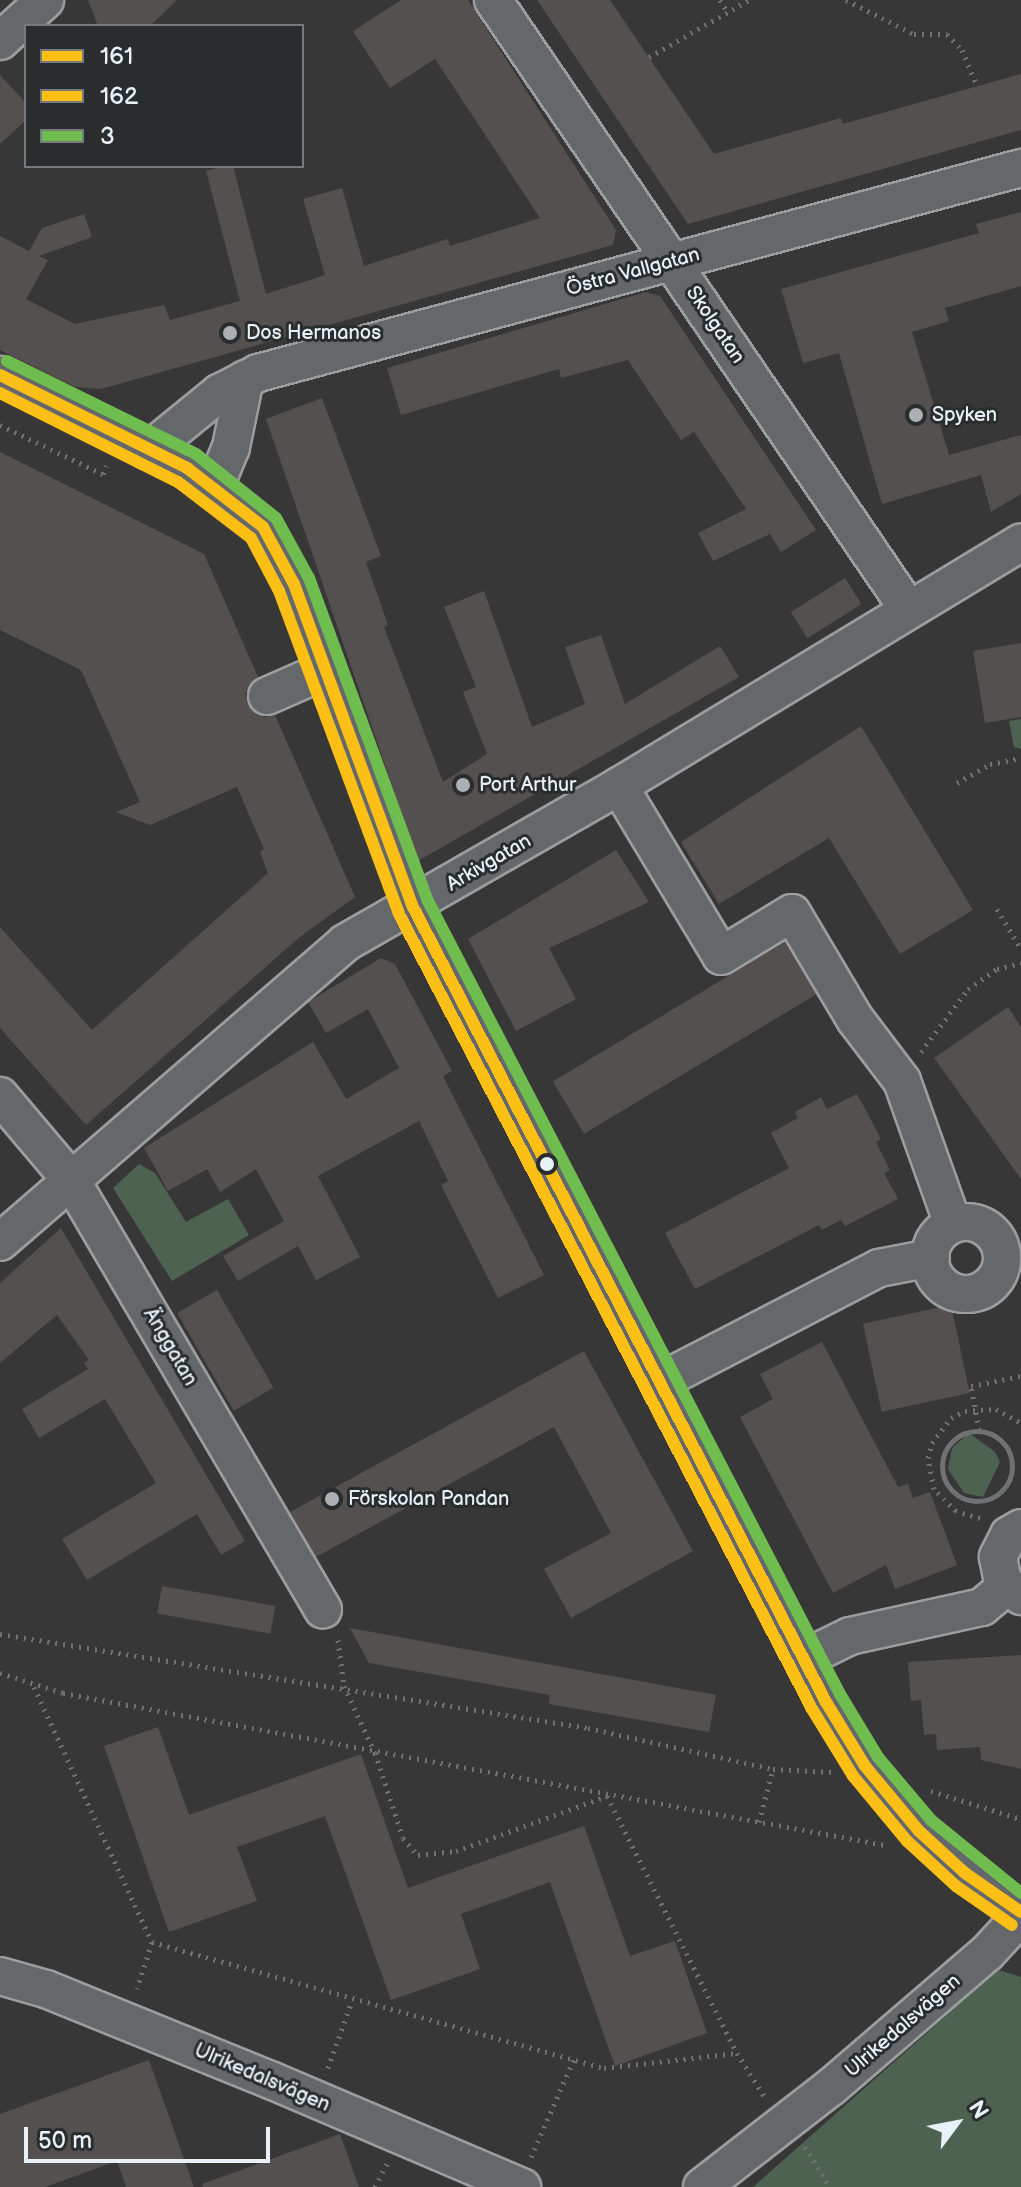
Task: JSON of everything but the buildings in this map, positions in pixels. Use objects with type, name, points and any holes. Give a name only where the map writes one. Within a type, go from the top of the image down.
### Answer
[{"type":"street","points":[[0,41],[45,0]]},
{"type":"street","name":"Skolgatan","points":[[493,0],[909,610]]},
{"type":"street","name":"Östra Vallgatan","points":[[148,451],[178,421],[245,379],[1021,168]]},
{"type":"street","points":[[0,375],[215,486],[263,527],[279,552],[326,670],[413,907],[803,1659],[865,1766],[919,1831],[965,1873],[1021,1914]]},
{"type":"street","points":[[215,486],[231,447],[245,379]]},
{"type":"street","name":"Arkivgatan","points":[[0,1242],[345,943],[413,907],[619,786],[1021,543]]},
{"type":"street","points":[[267,696],[326,670]]},
{"type":"street","points":[[619,786],[721,956],[792,913],[855,1019],[902,1081],[953,1224]]},
{"type":"street","name":"Änggatan","points":[[0,1096],[71,1180],[323,1610]]},
{"type":"street","points":[[976,1223],[1011,1241],[999,1273],[988,1286],[969,1294],[945,1288],[931,1258],[933,1242],[953,1224],[976,1223]]},
{"type":"street","points":[[659,1382],[879,1268],[931,1258]]},
{"type":"street","points":[[803,1659],[850,1636],[982,1607],[1014,1591],[998,1557],[1009,1535],[1021,1528]]},
{"type":"street","name":"Ulrikedalsvägen","points":[[702,2187],[786,2124],[987,1953],[1021,1914]]},
{"type":"street","name":"Ulrikedalsvägen","points":[[0,1976],[127,2022],[521,2186]]},
{"type":"path","points":[[720,0],[728,13]]},
{"type":"path","points":[[649,57],[749,0]]},
{"type":"path","points":[[846,0],[914,34],[947,34],[962,50],[977,86]]},
{"type":"path","points":[[957,783],[990,764],[1021,758]]},
{"type":"path","points":[[997,909],[1021,949]]},
{"type":"path","points":[[902,1081],[968,989],[997,969],[1021,963]]},
{"type":"path","points":[[979,1430],[971,1386],[1021,1376]]},
{"type":"path","points":[[986,1519],[971,1517],[944,1502],[929,1474],[928,1458],[940,1429],[951,1418],[976,1409],[996,1409],[1021,1423]]},
{"type":"path","points":[[979,1430],[999,1438],[1010,1455],[1011,1475],[999,1493],[980,1501],[960,1497],[945,1482],[942,1468],[951,1442],[979,1430]]},
{"type":"path","points":[[929,1474],[942,1468]]},
{"type":"path","points":[[323,1610],[342,1651],[344,1686],[375,1753],[403,1838],[418,1855],[456,1851],[607,1796]]},
{"type":"path","points":[[0,1634],[344,1686],[588,1728],[773,1769],[759,1823]]},
{"type":"path","points":[[0,1673],[34,1686],[375,1753],[898,1848]]},
{"type":"path","points":[[34,1686],[152,1942],[127,2022]]},
{"type":"path","points":[[607,1796],[737,2053],[830,2187]]},
{"type":"path","points":[[152,1942],[352,2001],[604,2068],[642,2068],[737,2053]]},
{"type":"path","points":[[317,2100],[352,2001]]},
{"type":"path","points":[[521,2186],[574,2059]]},
{"type":"green space","points":[[1021,719],[1021,749],[1014,747],[1009,721]]},
{"type":"green space","points":[[139,1164],[155,1173],[186,1222],[228,1199],[249,1235],[172,1281],[113,1188]]},
{"type":"green space","points":[[969,1433],[995,1452],[1000,1462],[983,1497],[964,1493],[948,1469],[952,1448]]},
{"type":"green space","points":[[998,1970],[1021,1977],[1021,2187],[753,2187]]},
{"type":"transit line","name":"3","points":[[7,361],[196,454],[276,518],[309,578],[428,901],[840,1694],[878,1757],[931,1820],[1021,1893]]},
{"type":"transit line","name":"161","points":[[0,375],[187,468],[263,527],[294,584],[413,907],[826,1702],[865,1766],[919,1831],[965,1873],[1021,1912]]},
{"type":"transit line","name":"162","points":[[0,393],[178,482],[251,538],[279,591],[399,914],[812,1709],[853,1776],[907,1841],[956,1886],[1012,1925]]},
{"type":"place","name":"Dos Hermanos","points":[[230,333]]},
{"type":"place","name":"Spyken","points":[[916,415]]},
{"type":"place","name":"Port Arthur","points":[[463,785]]},
{"type":"place","name":"Förskolan Pandan","points":[[332,1499]]}]
